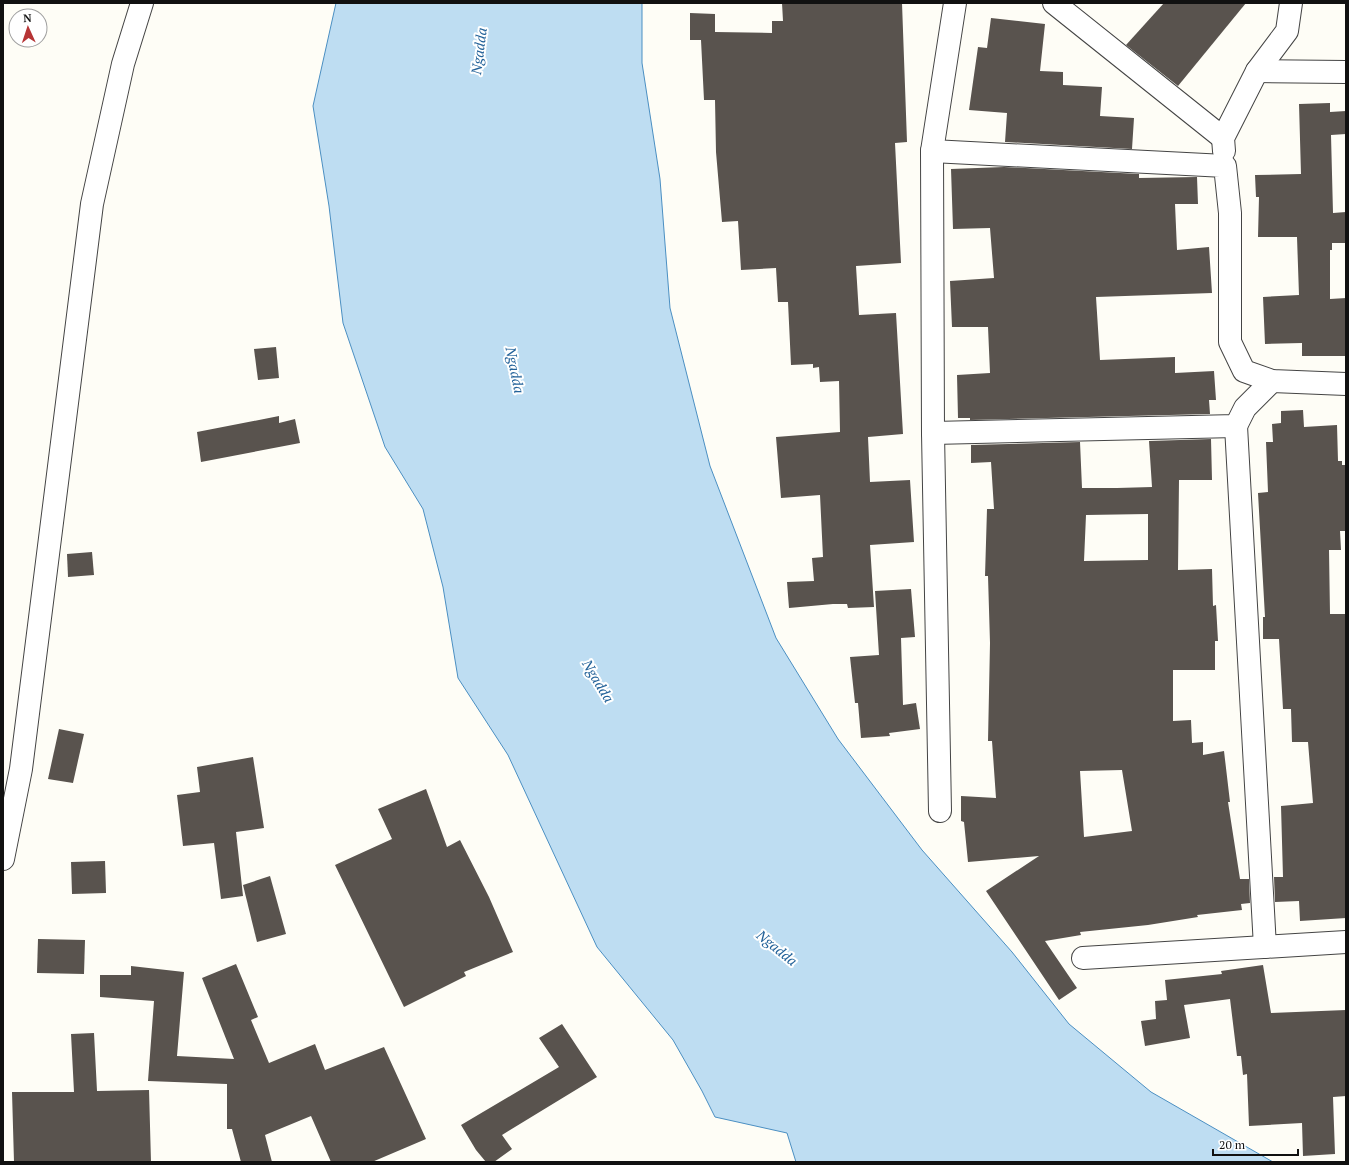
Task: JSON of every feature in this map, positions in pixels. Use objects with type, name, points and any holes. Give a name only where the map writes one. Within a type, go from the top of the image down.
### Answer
[{"type":"street","points":[[3,859],[21,769],[92,204],[123,64],[142,3]]},
{"type":"street","points":[[940,811],[933,433],[932,151],[955,3]]},
{"type":"street","points":[[1054,3],[1223,138]]},
{"type":"street","points":[[1291,3],[1287,31],[1257,71],[1223,138],[1230,213],[1230,342],[1244,371],[1272,381],[1346,384]]},
{"type":"street","points":[[1257,71],[1346,72]]},
{"type":"street","points":[[932,151],[1225,166]]},
{"type":"street","points":[[1265,947],[1236,426],[1245,408],[1272,381]]},
{"type":"street","points":[[933,433],[1236,426]]},
{"type":"street","points":[[1083,958],[1346,942]]},
{"type":"water","name":"Ngadda","points":[[336,3],[642,3],[642,63],[660,179],[670,308],[710,466],[776,638],[838,739],[922,850],[1012,952],[1069,1024],[1151,1092],[1273,1162],[796,1162],[787,1133],[715,1117],[673,1040],[597,947],[508,755],[458,678],[443,587],[423,509],[385,447],[343,323],[329,206],[313,106]]},
{"type":"building","points":[[782,3],[902,3],[907,142],[895,143],[901,263],[856,266],[859,315],[896,313],[903,434],[868,437],[870,482],[910,480],[914,542],[870,545],[874,607],[848,608],[847,604],[833,604],[789,608],[787,582],[814,581],[812,558],[823,557],[820,495],[781,498],[776,437],[840,432],[839,381],[820,382],[819,367],[813,368],[813,364],[791,365],[788,302],[778,302],[776,268],[741,270],[738,221],[722,222],[716,152],[715,100],[704,100],[701,40],[690,40],[690,13],[715,14],[715,32],[772,33],[772,21],[783,21]]},
{"type":"building","points":[[1164,3],[1246,3],[1178,86],[1126,45]]},
{"type":"building","points":[[991,18],[1045,24],[1040,71],[1063,72],[1063,85],[1102,87],[1100,116],[1134,118],[1132,149],[1005,142],[1007,113],[969,110],[978,47],[987,48]]},
{"type":"building","points":[[1330,103],[1330,112],[1346,111],[1346,134],[1331,135],[1333,213],[1346,212],[1346,243],[1332,243],[1332,250],[1330,250],[1330,299],[1346,298],[1346,356],[1302,356],[1302,343],[1265,344],[1263,297],[1299,295],[1297,237],[1258,237],[1259,197],[1256,197],[1255,175],[1301,174],[1299,104]]},
{"type":"building","points":[[1004,167],[1139,174],[1139,178],[1197,177],[1198,204],[1175,204],[1177,250],[1209,247],[1212,293],[1096,297],[1100,360],[1175,357],[1175,373],[1214,371],[1216,400],[1209,400],[1210,414],[970,420],[970,418],[958,418],[957,375],[990,373],[988,327],[952,327],[950,281],[994,278],[990,228],[953,229],[951,169]]},
{"type":"building","points":[[276,347],[279,378],[258,380],[254,349]]},
{"type":"building","points":[[1303,410],[1304,427],[1337,425],[1338,461],[1342,461],[1342,465],[1346,465],[1346,531],[1340,531],[1341,550],[1329,550],[1330,614],[1346,614],[1346,918],[1300,921],[1299,901],[1275,902],[1274,877],[1283,877],[1281,806],[1313,803],[1308,742],[1292,742],[1291,709],[1283,709],[1279,639],[1263,639],[1263,617],[1265,617],[1258,493],[1268,492],[1266,442],[1273,442],[1272,424],[1281,423],[1281,411]]},
{"type":"building","points":[[279,416],[279,423],[295,419],[300,443],[201,462],[197,432]]},
{"type":"building","points":[[1211,439],[1212,480],[1179,480],[1178,570],[1212,569],[1213,606],[1216,605],[1218,641],[1215,641],[1215,670],[1173,670],[1173,721],[1191,720],[1192,743],[1203,742],[1203,755],[1224,751],[1230,802],[1228,802],[1240,879],[1249,879],[1250,903],[1241,904],[1242,910],[1197,915],[1198,917],[1148,925],[1080,932],[1081,935],[1045,941],[1077,988],[1059,1000],[986,891],[1039,856],[968,862],[964,822],[961,821],[961,796],[996,798],[992,741],[988,741],[990,643],[988,576],[985,576],[987,509],[994,509],[991,462],[971,463],[971,445],[1080,442],[1082,488],[1117,488],[1152,487],[1149,441]],"holes":[[[1148,514],[1148,560],[1084,561],[1086,515]],[[1122,770],[1132,831],[1084,837],[1080,771]]]},
{"type":"building","points":[[92,552],[94,575],[68,577],[67,554]]},
{"type":"building","points":[[911,589],[915,637],[901,638],[903,705],[916,703],[920,729],[889,733],[890,736],[861,738],[858,703],[855,703],[850,657],[879,655],[875,591]]},
{"type":"building","points":[[59,729],[84,734],[73,783],[48,779]]},
{"type":"building","points":[[253,757],[264,828],[236,832],[243,896],[221,899],[214,843],[183,846],[177,795],[200,792],[197,767]]},
{"type":"building","points":[[426,789],[447,847],[460,840],[489,897],[513,952],[464,972],[466,976],[404,1007],[335,865],[392,839],[378,809]]},
{"type":"building","points":[[105,861],[106,893],[72,894],[71,862]]},
{"type":"building","points":[[270,876],[286,934],[257,942],[243,885]]},
{"type":"building","points":[[38,939],[85,940],[84,974],[37,973]]},
{"type":"building","points":[[236,964],[258,1017],[251,1020],[269,1063],[315,1044],[325,1070],[384,1047],[426,1139],[372,1162],[331,1162],[311,1116],[265,1135],[272,1162],[241,1162],[232,1129],[227,1129],[227,1084],[148,1081],[154,1001],[100,997],[100,975],[131,975],[131,966],[184,972],[177,1056],[234,1059],[202,978]]},
{"type":"building","points":[[1263,965],[1271,1013],[1346,1010],[1346,1096],[1333,1097],[1335,1154],[1303,1156],[1302,1123],[1249,1126],[1247,1074],[1243,1075],[1241,1056],[1237,1056],[1230,999],[1184,1005],[1190,1038],[1145,1046],[1141,1021],[1156,1019],[1155,1001],[1167,1000],[1165,980],[1222,974],[1221,971]]},
{"type":"building","points":[[562,1024],[597,1077],[502,1135],[512,1149],[494,1162],[486,1162],[476,1150],[461,1125],[559,1067],[539,1038]]},
{"type":"building","points":[[94,1033],[97,1091],[149,1090],[151,1162],[14,1162],[12,1092],[74,1092],[71,1034]]}]
